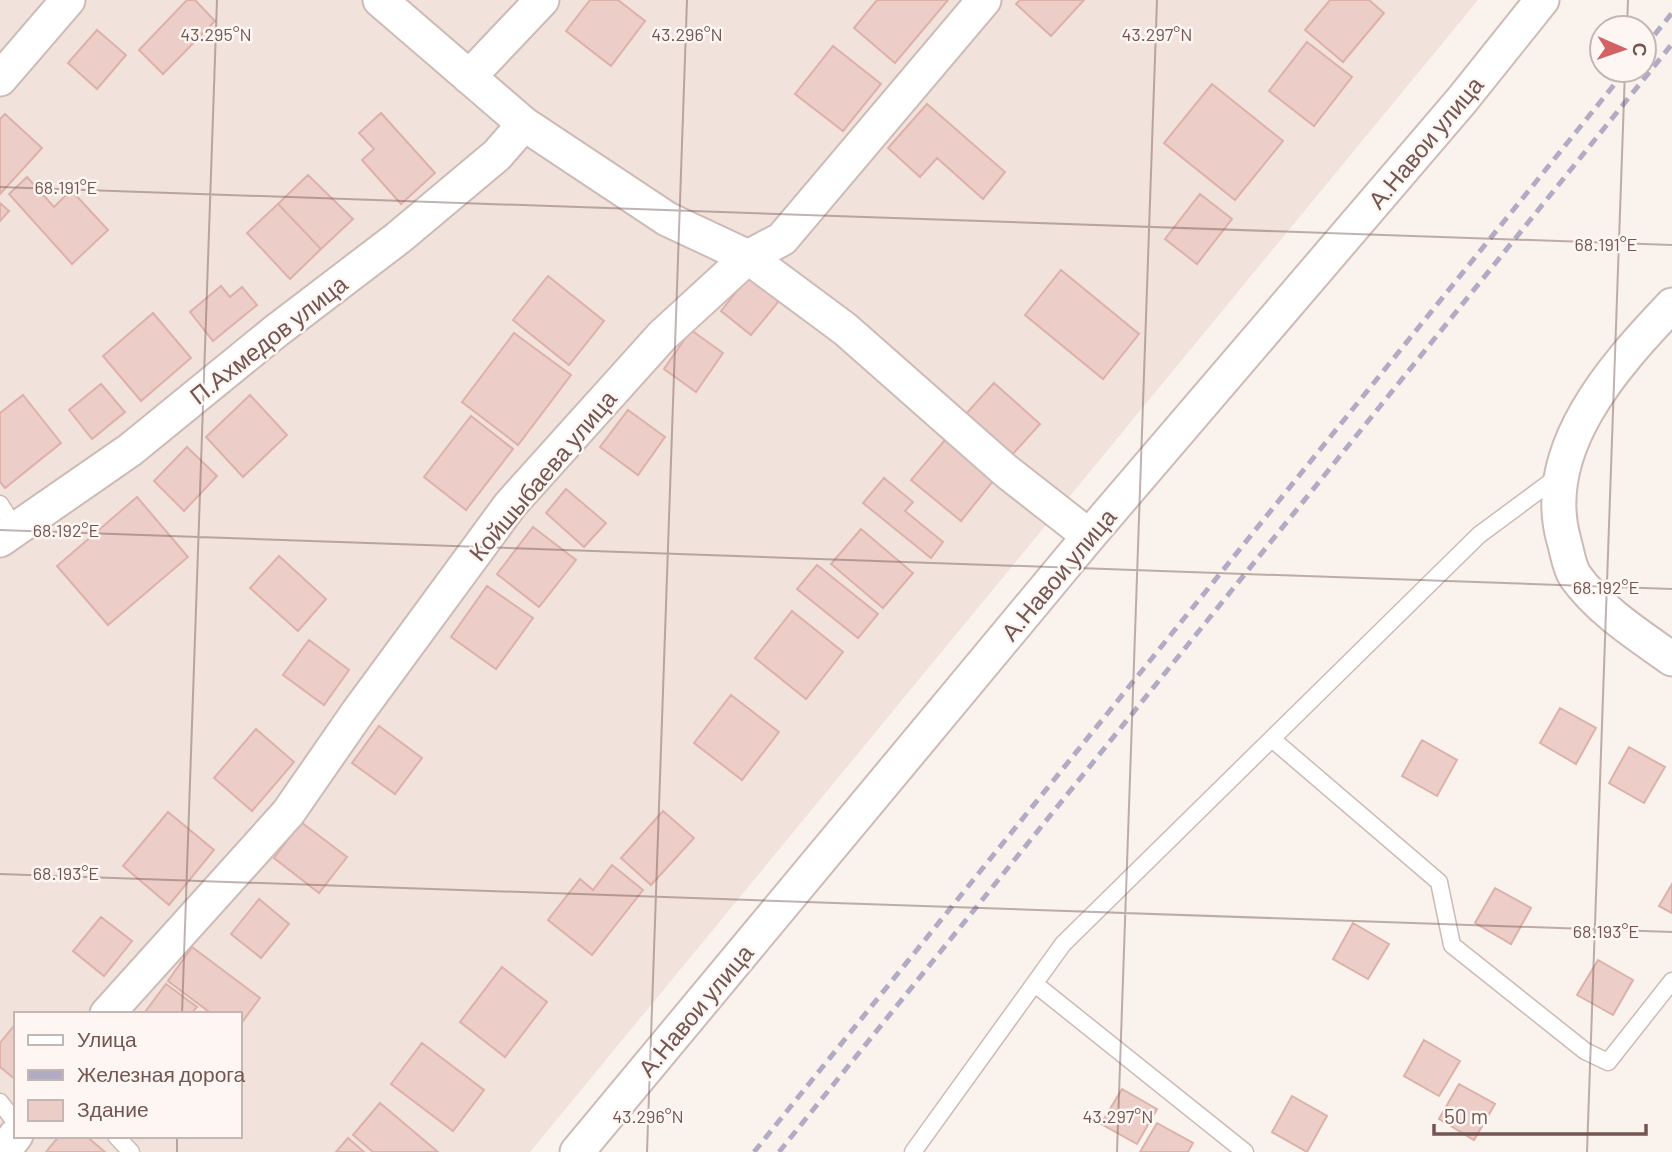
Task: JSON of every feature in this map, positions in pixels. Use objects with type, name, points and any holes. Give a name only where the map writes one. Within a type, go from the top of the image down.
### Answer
[{"type":"street","points":[[0,79],[68,0]]},
{"type":"street","points":[[380,0],[524,124],[667,219],[748,257],[845,329],[996,463],[1089,536]]},
{"type":"street","points":[[469,77],[542,0]]},
{"type":"street","name":"Койшыбаева улица","points":[[109,1012],[288,813],[510,505],[662,336],[748,257],[782,239],[984,0]]},
{"type":"street","name":"А.Навои улица","points":[[577,1152],[1089,536],[1462,100],[1542,0]]},
{"type":"street","name":"П.Ахмедов улица","points":[[5,524],[130,450],[276,331],[398,238],[497,155],[524,124]]},
{"type":"street","points":[[1672,305],[1636,343],[1584,412],[1562,473],[1558,519],[1574,575],[1623,625],[1672,659]]},
{"type":"street","points":[[3,1152],[14,1138]]},
{"type":"lane","points":[[913,1152],[1063,944],[1479,535],[1562,473]]},
{"type":"lane","points":[[1272,739],[1439,882],[1452,945],[1585,1051],[1608,1062],[1672,981]]},
{"type":"lane","points":[[1035,984],[1245,1152]]},
{"type":"lane","points":[[0,1102],[14,1120]]},
{"type":"lane","points":[[118,1138],[131,1152]]},
{"type":"shaded area","points":[[0,0],[1478,0],[530,1152],[0,1152]]},
{"type":"building","points":[[187,0],[195,0],[215,21],[163,74],[139,50]]},
{"type":"building","points":[[590,0],[618,0],[645,21],[611,66],[566,31]]},
{"type":"building","points":[[877,0],[948,0],[895,63],[854,28]]},
{"type":"building","points":[[1020,0],[1084,0],[1051,36],[1016,4]]},
{"type":"building","points":[[1330,0],[1369,0],[1384,13],[1343,62],[1305,30]]},
{"type":"building","points":[[97,30],[126,55],[97,89],[68,63]]},
{"type":"building","points":[[1307,42],[1352,77],[1314,126],[1269,91]]},
{"type":"building","points":[[833,46],[881,84],[843,131],[795,94]]},
{"type":"building","points":[[1212,84],[1283,141],[1235,200],[1164,143]]},
{"type":"building","points":[[927,104],[1005,172],[983,199],[937,158],[920,177],[888,148]]},
{"type":"building","points":[[381,113],[435,173],[401,204],[362,160],[374,149],[359,133]]},
{"type":"building","points":[[5,114],[42,148],[0,194],[0,119]]},
{"type":"building","points":[[308,175],[353,219],[321,249],[278,204]]},
{"type":"building","points":[[27,177],[54,207],[71,190],[108,230],[72,264],[9,194]]},
{"type":"building","points":[[1200,194],[1232,219],[1197,264],[1165,239]]},
{"type":"building","points":[[0,203],[9,211],[0,221]]},
{"type":"building","points":[[278,204],[321,249],[290,279],[247,233]]},
{"type":"building","points":[[1061,270],[1139,334],[1103,379],[1025,315]]},
{"type":"building","points":[[548,276],[604,321],[569,365],[513,320]]},
{"type":"building","points":[[749,276],[779,301],[751,335],[721,311]]},
{"type":"building","points":[[221,286],[230,297],[242,287],[257,305],[213,341],[190,312]]},
{"type":"building","points":[[153,313],[191,358],[141,401],[103,356]]},
{"type":"building","points":[[691,330],[723,353],[696,392],[664,369]]},
{"type":"building","points":[[514,333],[571,375],[518,445],[462,402]]},
{"type":"building","points":[[994,383],[1040,424],[1011,456],[965,415]]},
{"type":"building","points":[[101,384],[125,412],[92,439],[69,410]]},
{"type":"building","points":[[23,395],[61,443],[5,488],[0,482],[0,413]]},
{"type":"building","points":[[250,395],[287,435],[243,477],[206,437]]},
{"type":"building","points":[[628,410],[665,437],[638,475],[600,447]]},
{"type":"building","points":[[471,416],[513,449],[466,510],[424,477]]},
{"type":"building","points":[[945,440],[994,480],[961,521],[911,480]]},
{"type":"building","points":[[187,447],[217,476],[184,511],[154,481]]},
{"type":"building","points":[[884,478],[913,502],[905,511],[943,542],[931,558],[863,503]]},
{"type":"building","points":[[566,489],[606,523],[584,547],[546,513]]},
{"type":"building","points":[[137,497],[188,557],[108,625],[57,566]]},
{"type":"building","points":[[533,527],[576,560],[539,607],[497,574]]},
{"type":"building","points":[[861,529],[913,573],[883,608],[831,564]]},
{"type":"building","points":[[279,556],[326,599],[298,631],[250,588]]},
{"type":"building","points":[[817,565],[878,614],[858,638],[797,589]]},
{"type":"building","points":[[487,586],[533,618],[496,669],[451,637]]},
{"type":"building","points":[[792,611],[843,652],[806,699],[755,658]]},
{"type":"building","points":[[309,640],[349,670],[324,705],[283,675]]},
{"type":"building","points":[[731,695],[779,732],[742,780],[694,743]]},
{"type":"building","points":[[1560,708],[1596,728],[1576,764],[1540,743]]},
{"type":"building","points":[[379,726],[422,758],[395,794],[352,763]]},
{"type":"building","points":[[256,729],[294,762],[252,811],[214,778]]},
{"type":"building","points":[[1422,740],[1457,760],[1437,796],[1402,776]]},
{"type":"building","points":[[1629,747],[1665,767],[1644,803],[1609,783]]},
{"type":"building","points":[[663,811],[694,838],[651,885],[621,858]]},
{"type":"building","points":[[168,812],[214,850],[169,905],[123,866]]},
{"type":"building","points":[[301,822],[347,857],[319,893],[274,858]]},
{"type":"building","points":[[612,865],[643,890],[592,955],[548,920],[580,879],[593,890]]},
{"type":"building","points":[[1672,884],[1672,913],[1659,906]]},
{"type":"building","points":[[1495,888],[1531,908],[1511,944],[1475,923]]},
{"type":"building","points":[[259,899],[289,924],[261,958],[231,934]]},
{"type":"building","points":[[101,917],[132,941],[104,976],[73,951]]},
{"type":"building","points":[[1353,923],[1389,944],[1368,979],[1333,959]]},
{"type":"building","points":[[192,947],[260,998],[242,1022],[242,1012],[209,1012],[168,981]]},
{"type":"building","points":[[1598,960],[1633,980],[1613,1015],[1577,995]]},
{"type":"building","points":[[502,967],[547,1002],[505,1057],[460,1022]]},
{"type":"building","points":[[166,984],[197,1007],[193,1012],[145,1012]]},
{"type":"building","points":[[14,1026],[14,1078],[0,1067],[0,1043]]},
{"type":"building","points":[[1424,1040],[1460,1061],[1439,1096],[1404,1076]]},
{"type":"building","points":[[422,1043],[484,1090],[453,1131],[391,1084]]},
{"type":"building","points":[[1459,1084],[1495,1104],[1474,1140],[1439,1119]]},
{"type":"building","points":[[1122,1089],[1157,1109],[1137,1144],[1101,1124]]},
{"type":"building","points":[[1292,1096],[1327,1116],[1307,1152],[1272,1132]]},
{"type":"building","points":[[380,1103],[438,1152],[373,1152],[353,1135]]},
{"type":"building","points":[[1157,1123],[1193,1143],[1188,1152],[1140,1152]]},
{"type":"building","points":[[57,1138],[88,1138],[105,1152],[46,1152]]},
{"type":"building","points":[[348,1138],[364,1152],[336,1152]]},
{"type":"railway","points":[[1658,30],[1672,13]]},
{"type":"railway","points":[[779,1152],[1672,44]]},
{"type":"railway","points":[[754,1152],[1615,84]]}]
